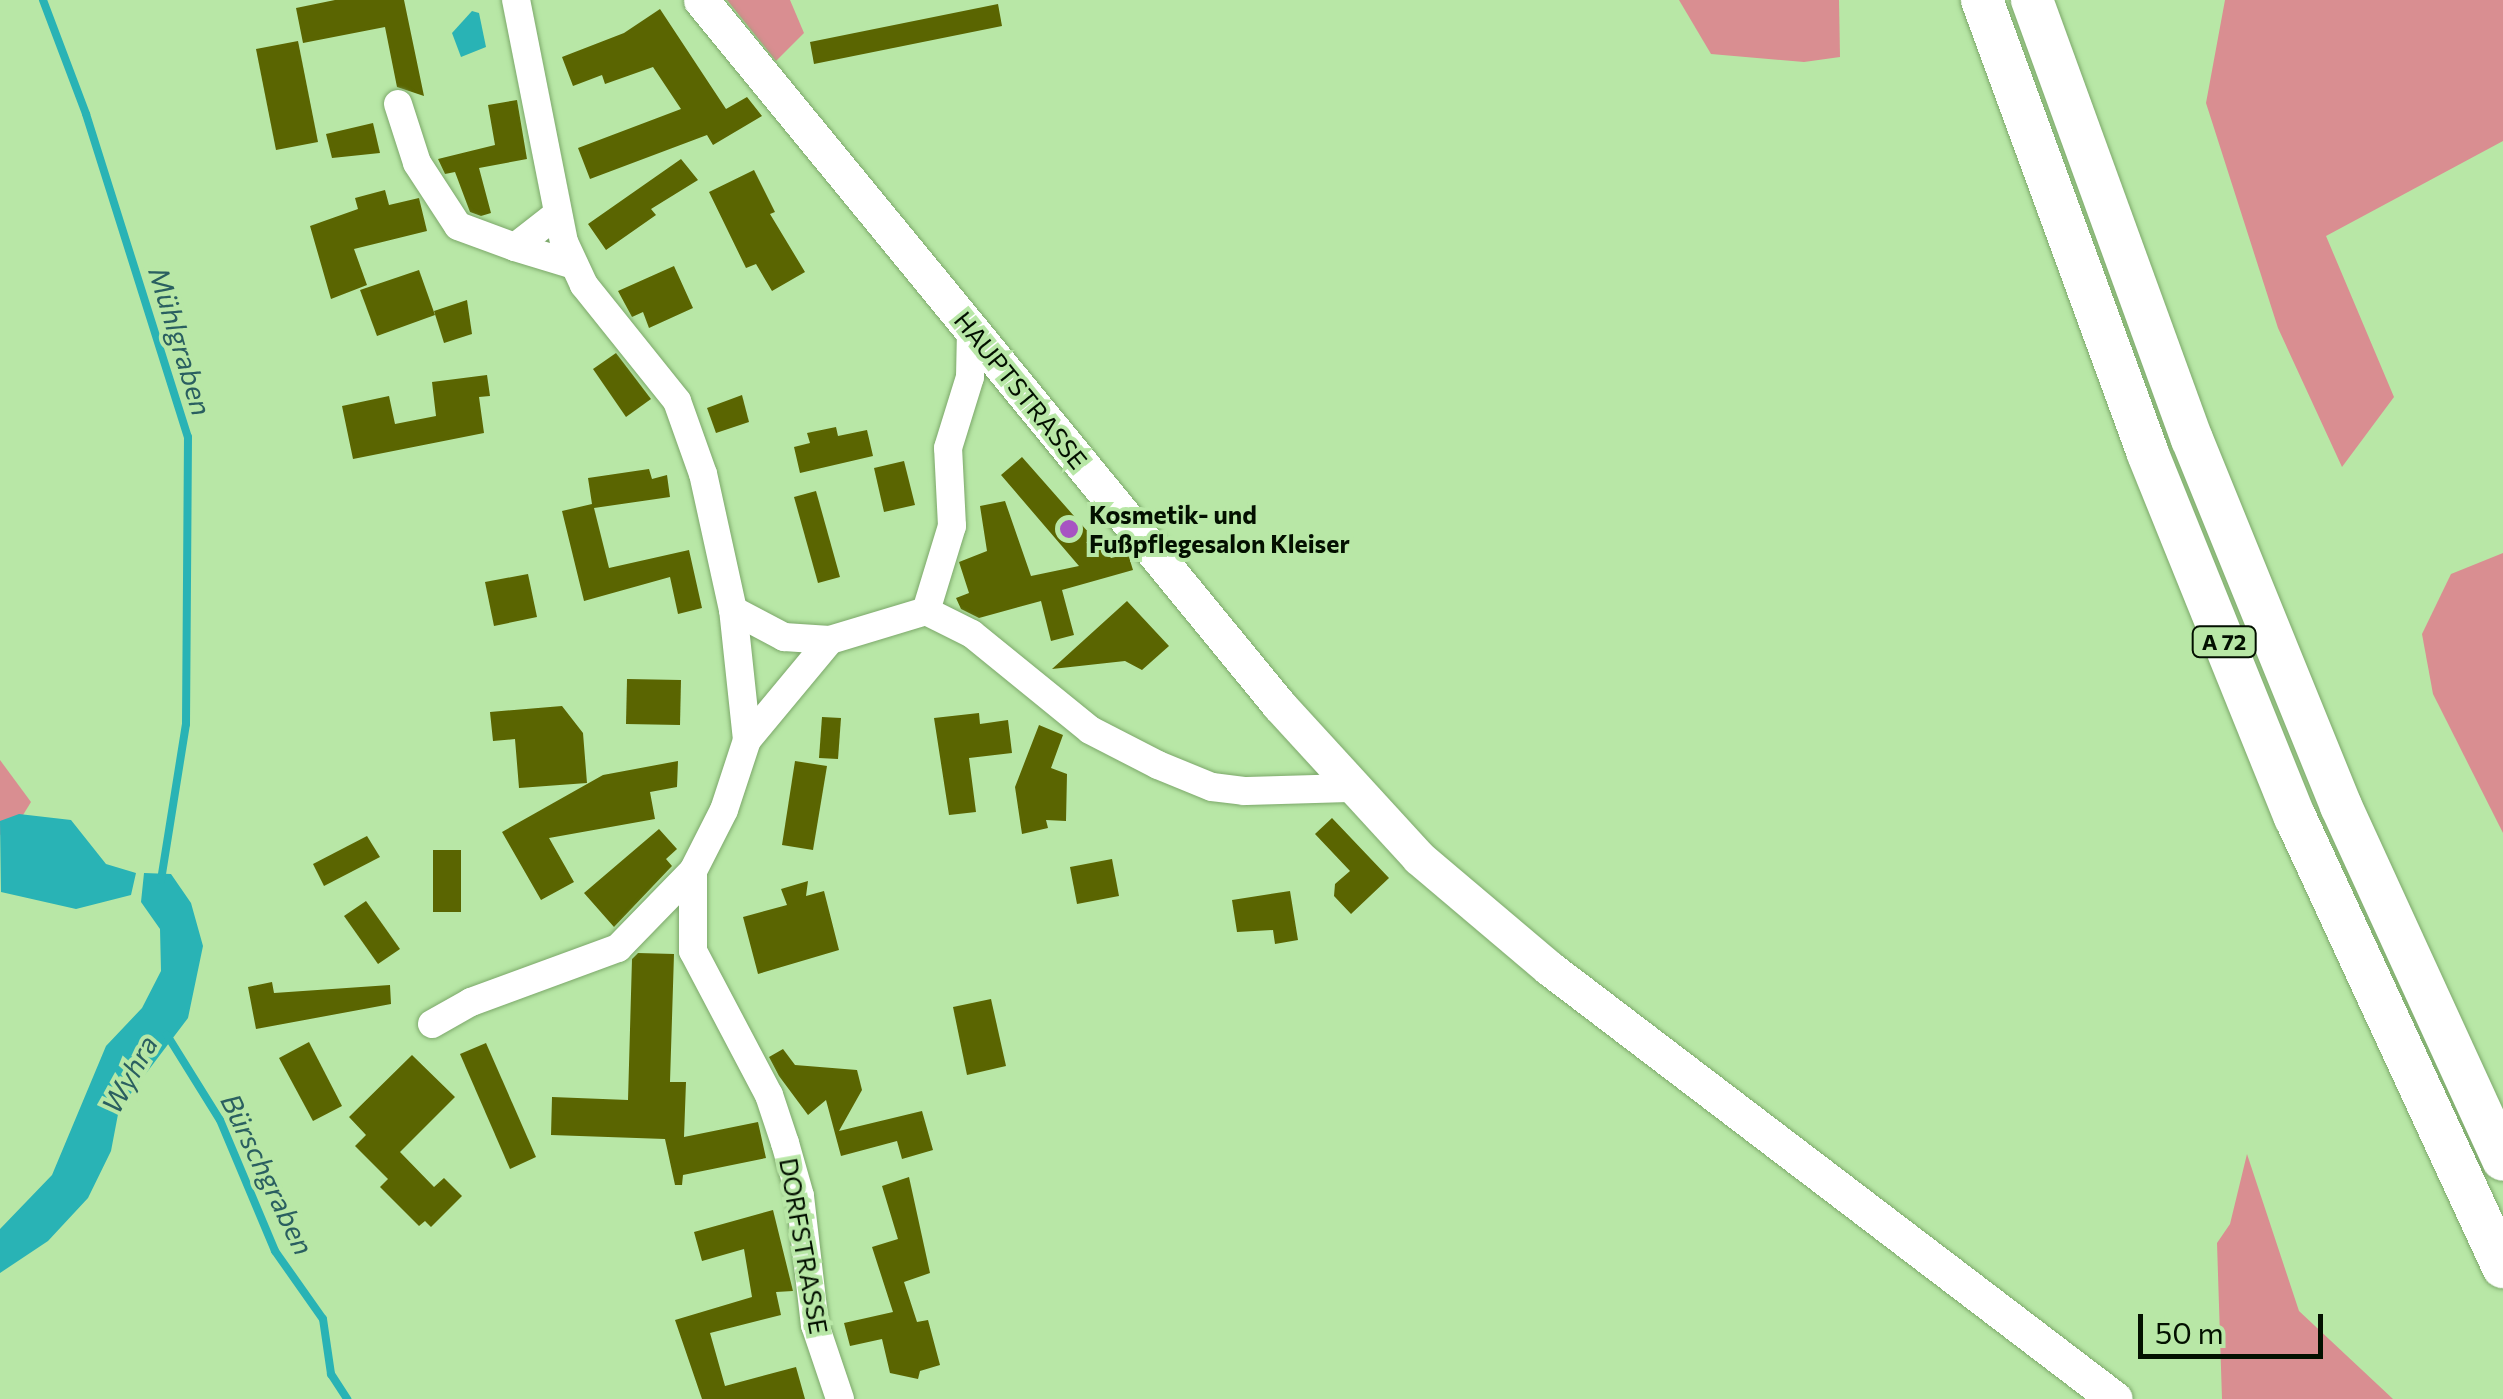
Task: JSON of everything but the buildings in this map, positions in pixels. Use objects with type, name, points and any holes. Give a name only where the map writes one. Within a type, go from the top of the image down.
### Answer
[{"type":"highway","name":"A 72","points":[[1982,0],[2148,454],[2295,817],[2503,1267]]},
{"type":"highway","name":"A 72","points":[[2032,0],[2199,457],[2341,806],[2503,1160]]},
{"type":"main road","name":"HAUPTSTRASSE","points":[[701,0],[1352,788],[1419,858],[1518,944],[2115,1399]]},
{"type":"street","name":"DORFSTRASSE","points":[[516,0],[556,215],[574,265],[676,401],[703,474],[734,610],[747,740]]},
{"type":"street","points":[[398,104],[417,163],[458,226],[574,265]]},
{"type":"street","points":[[515,248],[556,215]]},
{"type":"street","points":[[926,611],[952,526],[948,448],[970,377],[972,330]]},
{"type":"street","points":[[734,610],[784,637],[830,640],[926,611],[972,634],[1090,730],[1176,772],[1244,791],[1352,788]]},
{"type":"street","name":"DORFSTRASSE","points":[[432,1024],[471,1002],[618,948],[693,872],[724,810],[747,740],[830,640]]},
{"type":"street","name":"DORFSTRASSE","points":[[693,872],[692,951],[769,1095],[786,1143],[800,1196],[815,1324],[840,1399]]},
{"type":"shaded area","points":[[727,0],[790,0],[804,33],[776,61]]},
{"type":"shaded area","points":[[1679,0],[1839,0],[1840,57],[1804,62],[1711,54]]},
{"type":"shaded area","points":[[2225,0],[2503,0],[2503,141],[2326,236],[2394,397],[2342,467],[2278,328],[2206,103]]},
{"type":"shaded area","points":[[2503,553],[2503,833],[2433,694],[2422,634],[2451,574]]},
{"type":"shaded area","points":[[0,760],[31,802],[15,828],[0,835]]},
{"type":"shaded area","points":[[2247,1154],[2299,1311],[2393,1399],[2222,1399],[2217,1243],[2230,1224]]},
{"type":"water","points":[[472,11],[479,13],[486,47],[461,57],[452,33]]},
{"type":"water","points":[[19,814],[71,820],[106,864],[136,873],[131,895],[76,909],[1,892],[0,821]]},
{"type":"water","name":"Wyhra","points":[[144,873],[171,874],[191,903],[203,946],[188,1018],[119,1109],[111,1151],[88,1198],[48,1241],[0,1273],[0,1229],[52,1175],[106,1046],[142,1008],[161,971],[160,929],[141,902]]},
{"type":"waterway","name":"Mühlgraben","points":[[43,0],[86,114],[188,437],[186,724],[161,880]]},
{"type":"waterway","name":"Bürschgraben","points":[[167,1035],[220,1120],[275,1251],[323,1319],[331,1374],[347,1399]]},
{"type":"place","name":"Kosmetik- und Fußpflegesalon Kleiser","points":[[1069,529]]}]
